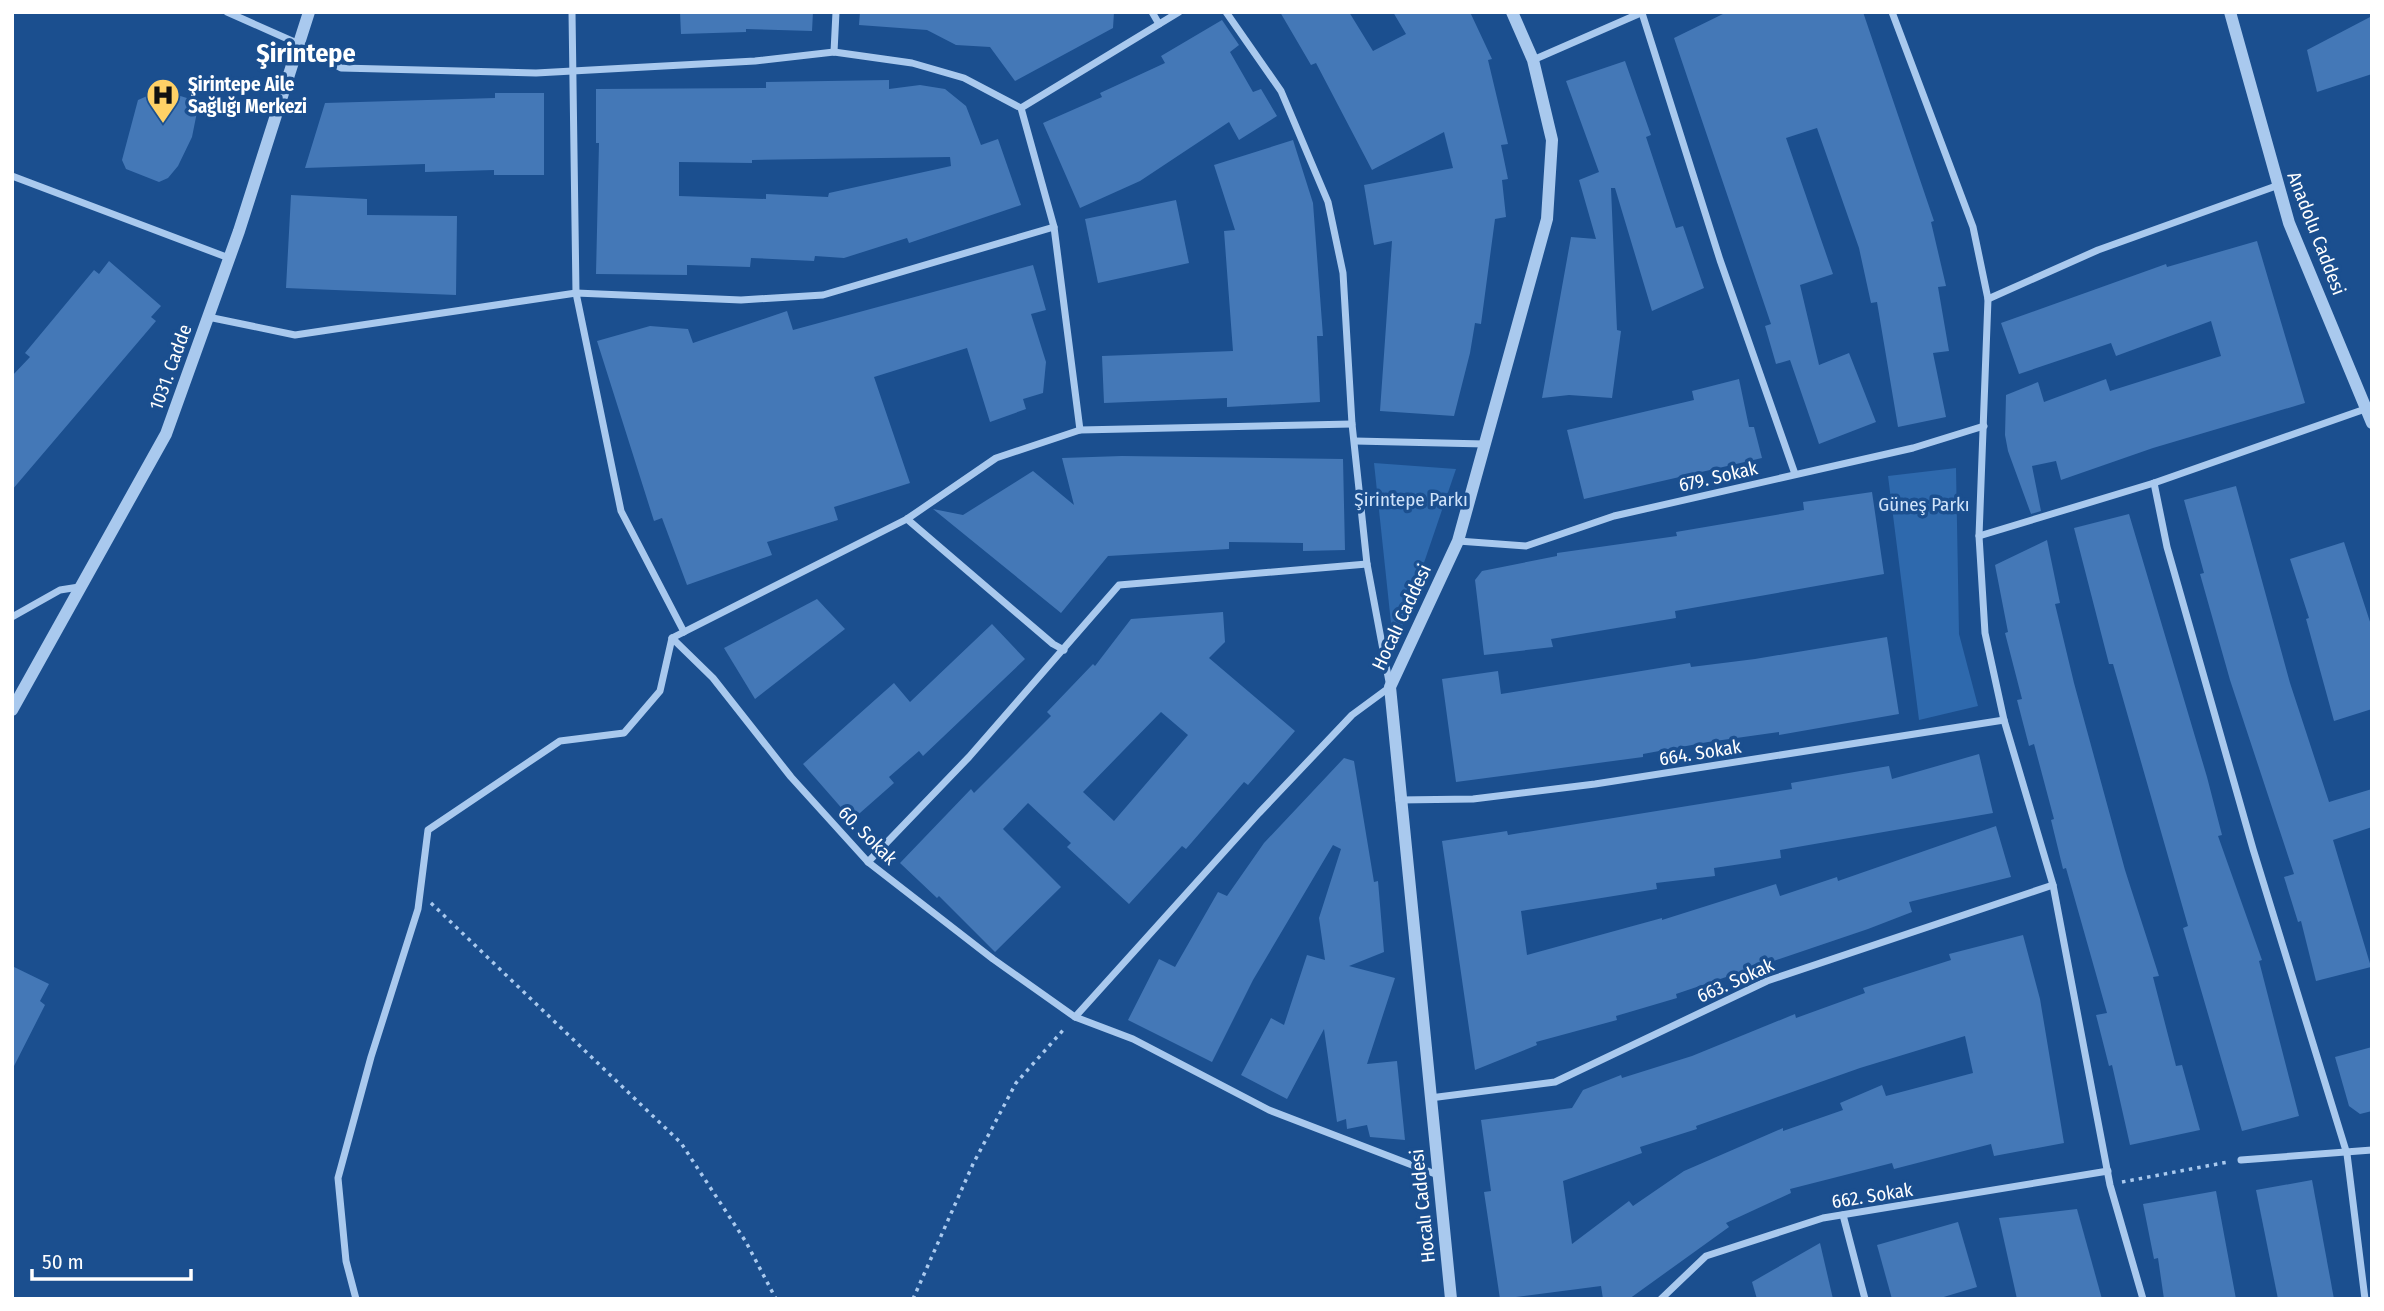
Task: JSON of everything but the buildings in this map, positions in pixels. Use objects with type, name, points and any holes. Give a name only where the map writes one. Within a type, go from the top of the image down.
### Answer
[{"type":"street","points":[[227,12],[299,44],[341,68],[574,71],[755,61],[834,52],[912,63],[964,78],[1021,107],[1054,227],[1080,430]]},
{"type":"street","name":"1031. Cadde","points":[[12,710],[166,434],[229,258],[309,12]]},
{"type":"street","points":[[572,12],[576,293],[621,511],[684,632]]},
{"type":"street","points":[[834,52],[836,12]]},
{"type":"street","points":[[1152,12],[1159,24]]},
{"type":"street","points":[[1021,107],[1178,12]]},
{"type":"street","points":[[1075,1017],[1259,813],[1352,715],[1390,687],[1367,564],[1352,424],[1343,273],[1328,202],[1281,91],[1226,12]]},
{"type":"street","name":"Hocalı Caddesi","points":[[1451,1299],[1399,800],[1390,687],[1458,541],[1547,219],[1552,140],[1533,60],[1513,12]]},
{"type":"street","points":[[1892,12],[1973,227],[1989,299],[1979,536],[1985,633],[2004,720],[2053,885],[2110,1185],[2143,1299]]},
{"type":"street","name":"Anadolu Caddesi","points":[[2230,12],[2276,186],[2289,223],[2370,408],[2372,422]]},
{"type":"street","points":[[1533,60],[1642,13],[1720,260],[1795,474]]},
{"type":"street","points":[[12,176],[229,258]]},
{"type":"street","points":[[1989,299],[2098,250],[2276,186]]},
{"type":"street","points":[[208,317],[295,335],[576,293],[741,300],[823,295],[1054,227]]},
{"type":"street","points":[[1979,536],[2154,483],[2370,408]]},
{"type":"street","points":[[356,1299],[346,1262],[338,1178],[371,1057],[418,909],[428,830],[560,741],[624,733],[660,691],[672,638],[907,519],[996,458],[1080,430],[1352,424]]},
{"type":"street","name":"679. Sokak","points":[[1458,541],[1526,546],[1614,516],[1913,448],[1984,426]]},
{"type":"street","points":[[1354,441],[1486,444]]},
{"type":"street","points":[[2154,483],[2167,547],[2252,849],[2347,1154],[2365,1299]]},
{"type":"street","points":[[907,519],[1053,644],[1064,650]]},
{"type":"street","points":[[868,862],[969,757],[1119,585],[1367,564]]},
{"type":"street","points":[[12,617],[60,590],[79,587]]},
{"type":"street","name":"60. Sokak","points":[[672,638],[713,678],[791,777],[868,862],[993,959],[1075,1017],[1133,1039],[1269,1110],[1438,1175]]},
{"type":"street","name":"664. Sokak","points":[[1399,800],[1473,799],[1595,784],[2004,720]]},
{"type":"street","name":"663. Sokak","points":[[1430,1098],[1555,1082],[1767,981],[2053,885]]},
{"type":"street","points":[[2241,1160],[2372,1150]]},
{"type":"street","name":"662. Sokak","points":[[1661,1299],[1706,1256],[1843,1215],[2108,1171]]},
{"type":"street","points":[[1843,1215],[1865,1299]]},
{"type":"path","points":[[420,892],[681,1143],[746,1242],[776,1299]]},
{"type":"path","points":[[913,1299],[973,1164],[1016,1083],[1075,1017]]},
{"type":"path","points":[[2110,1185],[2241,1160]]},
{"type":"green space","name":"Şirintepe Parkı","points":[[1374,463],[1456,469],[1400,633],[1391,623]]},
{"type":"green space","name":"Güneş Parkı","points":[[1956,468],[1959,634],[1978,706],[1919,720],[1888,476]]},
{"type":"place","name":"Şirintepe Aile Sağlığı Merkezi","points":[[163,125]]},
{"type":"district","name":"Şirintepe","points":[[306,53]]}]
